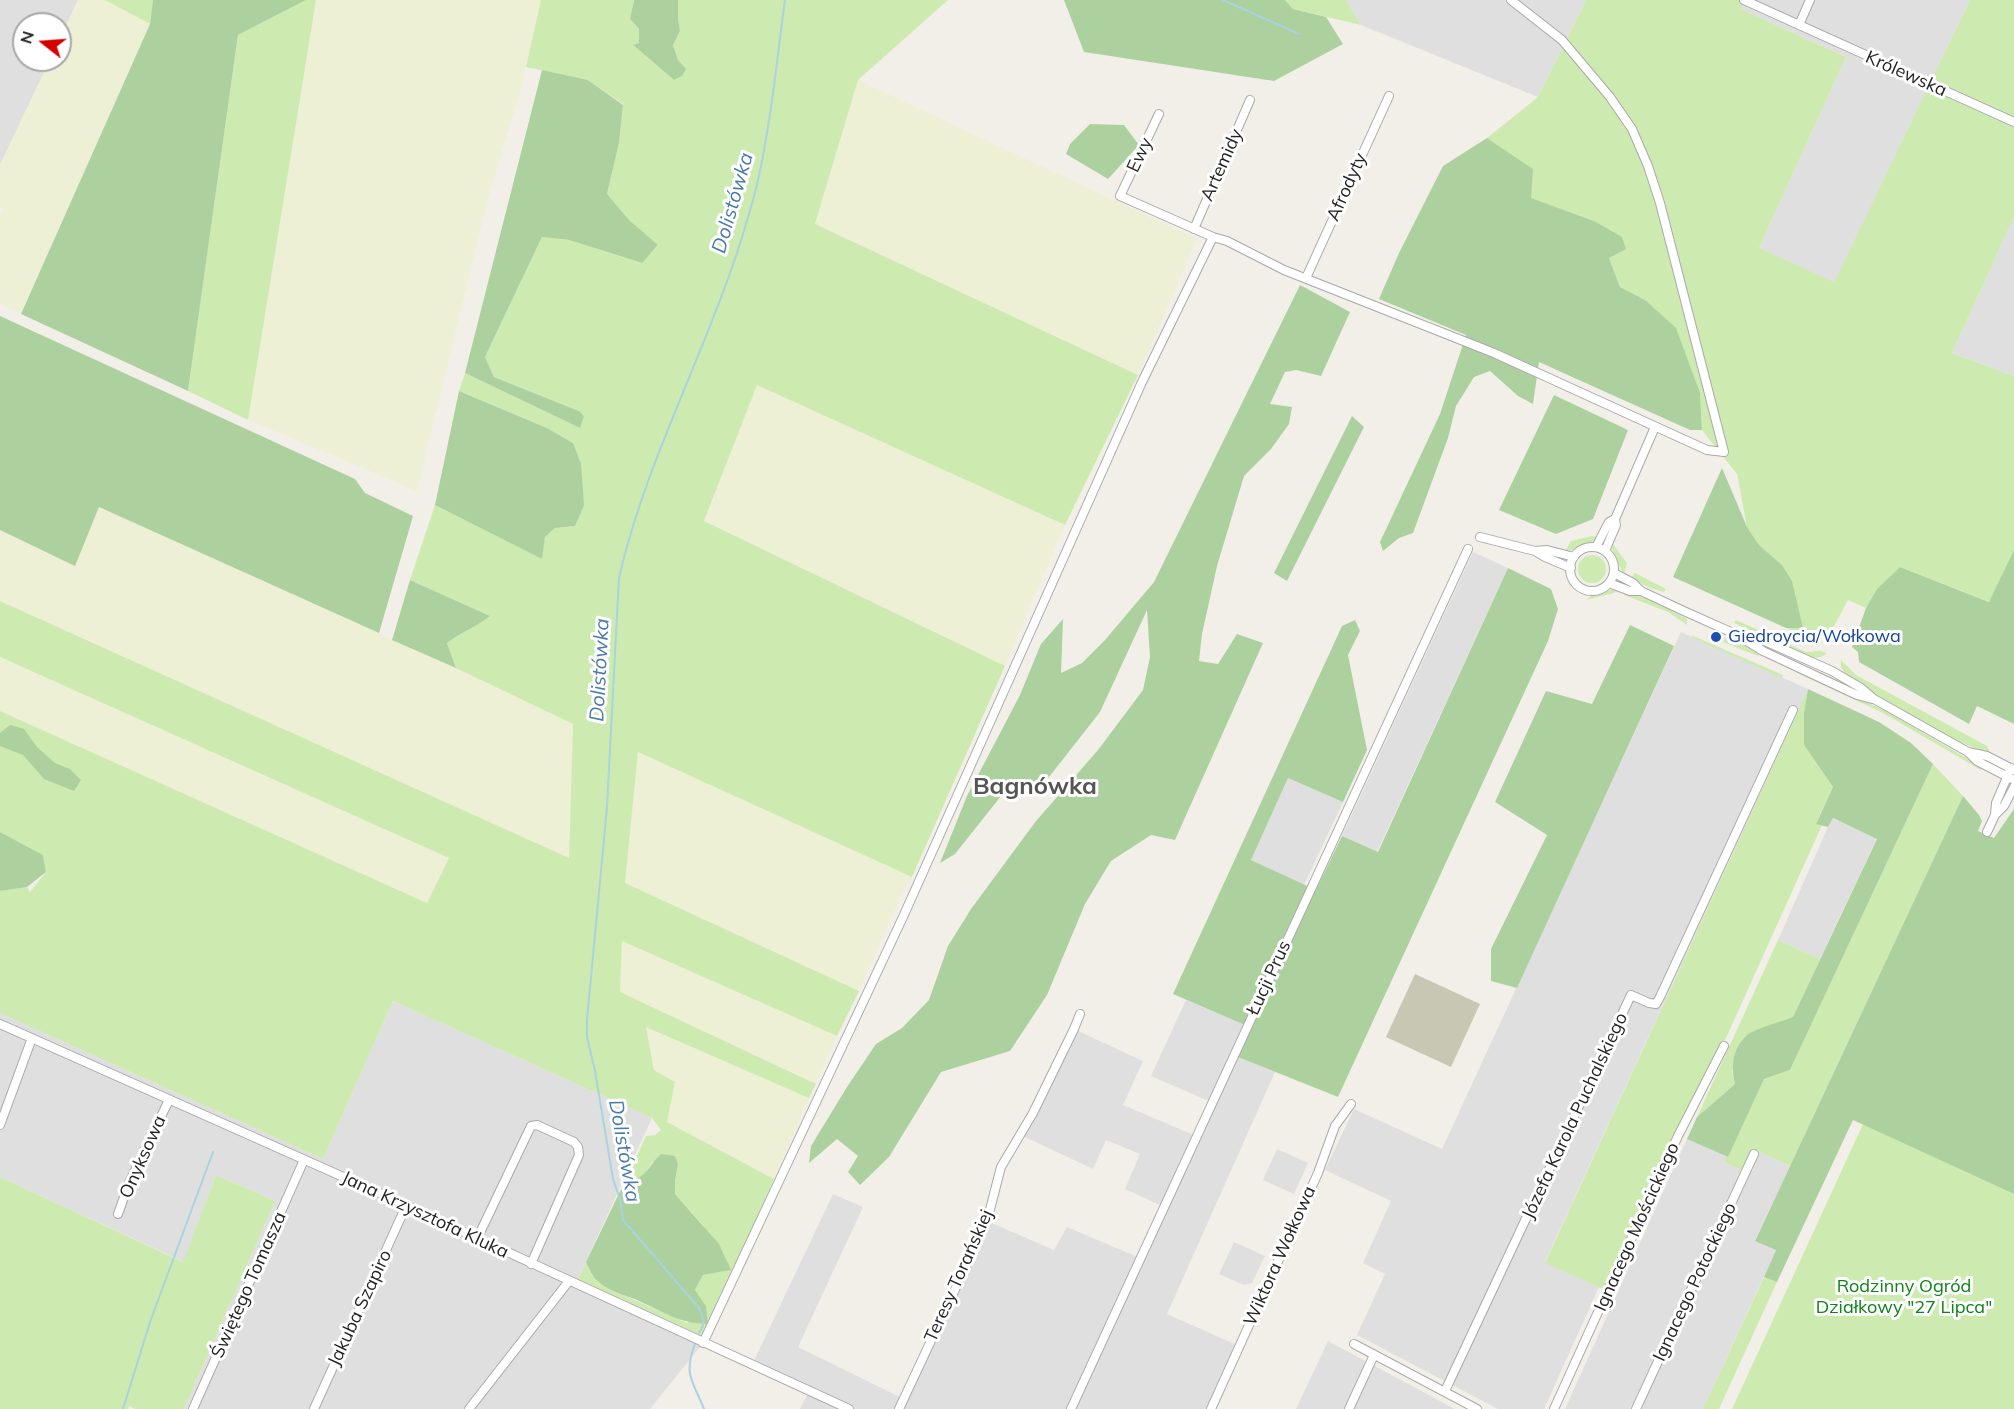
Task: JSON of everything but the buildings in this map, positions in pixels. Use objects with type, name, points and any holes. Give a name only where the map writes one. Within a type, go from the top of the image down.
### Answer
[{"type":"street","points":[[1194,229],[1227,241],[1284,270],[1494,353],[1707,450],[1724,452],[1660,203],[1648,166],[1632,129],[1610,97],[1562,40],[1511,0]]},
{"type":"street","name":"Królewska","points":[[1744,0],[2014,122]]},
{"type":"street","points":[[1798,25],[1810,0]]},
{"type":"street","name":"Afrodyty","points":[[1306,278],[1389,96]]},
{"type":"street","name":"Artemidy","points":[[1194,229],[1250,100]]},
{"type":"street","name":"Ewy","points":[[1159,114],[1120,196],[1194,229]]},
{"type":"street","points":[[704,1343],[903,917],[1142,382],[1213,237]]},
{"type":"street","points":[[1605,551],[1616,525],[1615,519],[1655,428]]},
{"type":"street","points":[[1596,547],[1609,522],[1615,519]]},
{"type":"street","points":[[1480,537],[1535,551],[1547,550],[1574,557]]},
{"type":"street","points":[[1596,547],[1605,551],[1612,561],[1614,573],[1609,583],[1599,589],[1584,589],[1574,580],[1571,568],[1574,557],[1584,549],[1596,547]]},
{"type":"street","name":"Łucji Prus","points":[[1071,1409],[1468,549]]},
{"type":"street","points":[[1535,551],[1545,558],[1571,568]]},
{"type":"street","points":[[1614,573],[1633,583],[1641,591],[1733,633],[1757,648],[1857,695],[1874,699]]},
{"type":"street","points":[[1609,583],[1630,591],[1641,591]]},
{"type":"street","points":[[1733,633],[1767,642],[1832,671],[1861,688],[1874,699],[1968,752],[1980,753],[2012,773],[1996,802],[1995,815],[1988,832]]},
{"type":"street","points":[[1819,676],[1823,667]]},
{"type":"street","points":[[1828,680],[1832,671]]},
{"type":"street","name":"Józefa Karola Puchalskiego","points":[[1446,1391],[1631,995],[1656,1004],[1660,997],[1792,710]]},
{"type":"street","points":[[1995,815],[2004,806],[2014,787]]},
{"type":"street","name":"Teresy Torańskiej","points":[[899,1409],[987,1221],[1001,1167],[1033,1113],[1080,1014]]},
{"type":"street","name":"Jana Krzysztofa Kluka","points":[[0,1024],[406,1206],[849,1409]]},
{"type":"street","points":[[0,1125],[32,1038]]},
{"type":"street","name":"Ignacego Mościckiego","points":[[1554,1409],[1678,1136],[1724,1046]]},
{"type":"street","name":"Onyksowa","points":[[118,1214],[129,1183],[169,1100]]},
{"type":"street","name":"Wiktora Wołkowa","points":[[1211,1409],[1318,1173],[1335,1126],[1351,1104]]},
{"type":"street","points":[[477,1239],[531,1126],[537,1125],[574,1142],[578,1147],[579,1155],[531,1264]]},
{"type":"street","name":"Ignacego Potockiego","points":[[1636,1409],[1754,1154]]},
{"type":"street","name":"Świętego Tomasza","points":[[193,1409],[304,1160]]},
{"type":"street","name":"Jakuba Szapiro","points":[[314,1409],[406,1206]]},
{"type":"street","points":[[469,1409],[569,1281]]},
{"type":"street","points":[[1354,1344],[1477,1409]]},
{"type":"street","points":[[1349,1409],[1374,1354]]},
{"type":"street","points":[[1455,1409],[1459,1400]]},
{"type":"shaded area","points":[[0,0],[78,0],[72,13],[12,12],[12,72],[44,72],[0,165]]},
{"type":"shaded area","points":[[78,0],[105,0],[150,24],[21,314],[0,303],[0,216],[3,208],[0,207],[0,165],[44,72],[72,72],[72,13]]},
{"type":"shaded area","points":[[316,0],[541,0],[520,92],[488,198],[417,491],[248,420]]},
{"type":"shaded area","points":[[1346,0],[1586,0],[1538,97],[1361,25]]},
{"type":"shaded area","points":[[1745,0],[1970,0],[1834,283],[1759,248],[1846,57],[1741,9]]},
{"type":"shaded area","points":[[858,80],[1197,239],[1138,375],[815,224]]},
{"type":"shaded area","points":[[2014,217],[2014,376],[1952,353]]},
{"type":"shaded area","points":[[757,384],[1065,525],[1005,666],[704,521]]},
{"type":"shaded area","points":[[99,507],[456,668],[573,724],[569,859],[0,601],[0,530],[75,565]]},
{"type":"shaded area","points":[[1473,552],[1508,568],[1377,852],[1342,836]]},
{"type":"shaded area","points":[[1681,632],[1808,689],[1545,1262],[1599,1287],[1544,1409],[1498,1409],[1357,1335],[1385,1274],[1363,1263],[1391,1201],[1325,1170],[1354,1109],[1442,1149]]},
{"type":"shaded area","points":[[0,657],[449,858],[427,903],[0,711]]},
{"type":"shaded area","points":[[638,752],[912,877],[859,991],[625,883]]},
{"type":"shaded area","points":[[1288,778],[1343,802],[1304,885],[1251,860]]},
{"type":"shaded area","points":[[1832,818],[1877,838],[1820,959],[1778,940]]},
{"type":"shaded area","points":[[622,941],[837,1036],[816,1084],[620,992]]},
{"type":"shaded area","points":[[1415,974],[1480,1004],[1451,1067],[1386,1037]]},
{"type":"shaded area","points":[[1186,1000],[1247,1026],[1234,1055],[1275,1072],[1167,1314],[1239,1346],[1211,1409],[800,1409],[809,1391],[752,1365],[833,1194],[863,1207],[798,1347],[902,1398],[987,1221],[1054,1250],[1067,1227],[1140,1258],[1164,1207],[1125,1189],[1140,1154],[1106,1140],[1093,1169],[1021,1135],[1074,1029],[1143,1061],[1123,1105],[1196,1136],[1211,1102],[1151,1076]]},
{"type":"shaded area","points":[[393,1001],[652,1118],[578,1279],[703,1343],[650,1409],[184,1409],[275,1201],[216,1175],[184,1262],[0,1177],[0,1013],[323,1159]]},
{"type":"shaded area","points":[[646,1026],[809,1098],[774,1179],[667,1122],[675,1083],[655,1070]]},
{"type":"shaded area","points":[[1687,1139],[1728,1157],[1724,1162],[1743,1171],[1631,1409],[1565,1409]]},
{"type":"shaded area","points":[[1277,1149],[1308,1163],[1294,1194],[1263,1180]]},
{"type":"shaded area","points":[[1758,1151],[1790,1166],[1755,1240],[1776,1250],[1703,1409],[1639,1409]]},
{"type":"shaded area","points":[[1234,1242],[1265,1256],[1252,1283],[1244,1285],[1219,1274]]},
{"type":"shaded area","points":[[1328,1341],[1455,1409],[1296,1409]]},
{"type":"green space","points":[[105,0],[153,0],[150,24]]},
{"type":"green space","points":[[153,0],[306,0],[238,35],[188,391],[21,314],[150,24]]},
{"type":"green space","points":[[306,0],[316,0],[248,420],[188,391],[238,35]]},
{"type":"green space","points":[[541,0],[634,0],[630,19],[639,29],[639,44],[633,45],[674,80],[678,60],[673,45],[680,31],[678,0],[948,0],[858,80],[815,224],[1138,375],[1065,525],[757,385],[704,521],[1005,666],[912,877],[638,752],[625,883],[859,991],[837,1036],[622,941],[620,992],[816,1084],[809,1098],[646,1027],[654,1070],[675,1082],[667,1122],[774,1179],[704,1337],[578,1279],[586,1262],[592,1275],[607,1288],[687,1323],[706,1306],[695,1290],[703,1275],[730,1270],[703,1225],[675,1194],[678,1164],[652,1162],[642,1176],[625,1181],[646,1136],[655,1135],[661,1130],[652,1118],[393,1001],[323,1159],[0,1013],[0,891],[27,887],[30,892],[46,872],[43,855],[0,832],[0,711],[427,903],[449,858],[0,657],[0,601],[569,858],[573,724],[456,668],[447,643],[490,616],[410,580],[435,505],[541,558],[545,537],[555,528],[575,526],[584,506],[573,443],[547,428],[459,391],[465,373],[580,428],[579,411],[494,377],[485,357],[542,237],[569,240],[641,263],[658,246],[630,221],[607,194],[619,143],[623,104],[588,80],[526,67]]},
{"type":"green space","points":[[634,0],[678,0],[680,31],[673,45],[678,60],[686,69],[682,76],[674,80],[633,45],[639,43],[639,29],[630,19]]},
{"type":"green space","points":[[1064,0],[1285,0],[1293,9],[1326,17],[1343,44],[1274,81],[1084,52]]},
{"type":"green space","points":[[1285,0],[1346,0],[1361,25],[1293,9]]},
{"type":"green space","points":[[1586,0],[1745,0],[1741,9],[1846,57],[1759,248],[1834,282],[1970,0],[2014,0],[2014,217],[1952,353],[2014,376],[2014,550],[1990,602],[1900,567],[1877,590],[1866,608],[1848,600],[1834,626],[1812,640],[1786,628],[1803,628],[1782,565],[1759,545],[1747,527],[1737,474],[1702,430],[1700,393],[1645,300],[1620,287],[1594,221],[1530,198],[1532,169],[1487,138],[1538,97]]},
{"type":"green space","points":[[542,70],[588,80],[623,105],[619,143],[607,194],[630,221],[658,245],[642,263],[569,240],[542,237],[485,357],[494,377],[579,411],[584,416],[580,428],[465,373]]},
{"type":"green space","points":[[1090,124],[1124,125],[1139,145],[1108,179],[1066,154],[1070,144]]},
{"type":"green space","points":[[1487,138],[1533,169],[1531,198],[1594,221],[1622,237],[1626,249],[1609,258],[1620,287],[1645,300],[1676,328],[1700,393],[1702,430],[1690,430],[1539,362],[1533,404],[1518,396],[1490,371],[1474,377],[1456,406],[1448,438],[1413,533],[1399,538],[1383,551],[1380,542],[1440,414],[1466,335],[1379,299],[1399,253],[1443,166]]},
{"type":"green space","points":[[1300,285],[1350,312],[1321,376],[1296,370],[1285,372],[1270,404],[1292,407],[1289,424],[1271,449],[1244,476],[1217,566],[1202,634],[1199,661],[1218,664],[1237,634],[1263,643],[1175,840],[1151,835],[1111,861],[1085,904],[1047,995],[1010,1051],[941,1072],[889,1157],[860,1185],[848,1172],[858,1156],[837,1139],[809,1163],[811,1146],[876,1044],[902,1028],[929,1000],[948,946],[971,909],[1036,821],[1098,750],[1143,690],[1150,657],[1147,610],[1100,712],[1038,791],[1013,781],[955,854],[940,863],[967,796],[1020,695],[1041,644],[1063,619],[1061,673],[1082,663],[1105,640],[1154,582]]},
{"type":"green space","points":[[0,316],[355,479],[365,493],[413,516],[379,633],[99,507],[75,566],[0,530]]},
{"type":"green space","points":[[459,391],[547,428],[573,443],[581,464],[584,506],[575,526],[555,528],[545,537],[542,559],[435,505]]},
{"type":"green space","points":[[1554,395],[1628,430],[1593,519],[1556,534],[1499,510]]},
{"type":"green space","points":[[1352,416],[1364,427],[1287,581],[1274,573]]},
{"type":"green space","points":[[1722,468],[1747,527],[1759,545],[1782,565],[1792,581],[1803,628],[1786,628],[1673,577]]},
{"type":"green space","points":[[1592,536],[1598,537],[1583,547],[1565,551],[1571,541]]},
{"type":"green space","points":[[1612,543],[1627,563],[1624,574],[1613,555]]},
{"type":"green space","points":[[2014,550],[2014,724],[1977,706],[1969,724],[1859,662],[1858,652],[1852,647],[1866,608],[1877,589],[1900,567],[1989,602]]},
{"type":"green space","points":[[1592,555],[1602,559],[1606,569],[1602,579],[1592,583],[1582,579],[1578,569],[1582,559]]},
{"type":"green space","points":[[1508,568],[1551,589],[1558,609],[1548,641],[1338,1097],[1233,1055],[1247,1026],[1173,994],[1342,626],[1355,620],[1360,631],[1348,655],[1367,750],[1343,802],[1288,778],[1251,860],[1316,890],[1342,836],[1378,852]]},
{"type":"green space","points":[[1635,573],[1666,589],[1664,592],[1650,588],[1631,578]]},
{"type":"green space","points":[[410,580],[490,616],[447,643],[456,668],[392,640]]},
{"type":"green space","points":[[1617,589],[1614,593],[1586,600],[1595,593]]},
{"type":"green space","points":[[1625,591],[1653,601],[1687,619],[1687,625],[1668,612],[1624,595]]},
{"type":"green space","points":[[1736,620],[1765,633],[1766,638],[1734,623]]},
{"type":"green space","points":[[1630,625],[1674,646],[1517,988],[1491,981],[1491,949],[1547,835],[1495,802],[1546,691],[1592,704]]},
{"type":"green space","points":[[1691,635],[1783,675],[1782,678],[1693,638]]},
{"type":"green space","points":[[1725,638],[1744,644],[1760,653],[1758,656],[1723,642]]},
{"type":"green space","points":[[1777,639],[1806,652],[1827,653],[1821,657],[1808,657],[1774,642]]},
{"type":"green space","points":[[1841,660],[1856,675],[1987,746],[1989,754],[1955,740],[1888,703],[1846,675],[1841,667]]},
{"type":"green space","points":[[1795,672],[1886,711],[1982,767],[1981,770],[1883,713]]},
{"type":"green space","points":[[1808,689],[1804,713],[1804,745],[1833,787],[1816,823],[1822,825],[1717,1058],[1605,1290],[1545,1263]]},
{"type":"green space","points":[[1808,689],[1879,722],[1911,743],[1933,764],[1790,1070],[1764,1079],[1728,1157],[1687,1139],[1697,1117],[1735,1084],[1734,1058],[1742,1040],[1762,1028],[1793,1017],[1877,839],[1833,818],[1828,827],[1816,824],[1833,787],[1804,745],[1804,713]]},
{"type":"green space","points":[[10,725],[24,729],[37,747],[55,763],[70,769],[81,780],[74,791],[44,779],[23,755],[0,746],[0,733]]},
{"type":"green space","points":[[1933,764],[1963,796],[1790,1166],[1754,1149],[1743,1171],[1724,1162],[1764,1079],[1790,1070]]},
{"type":"green space","points":[[1963,796],[1982,821],[1978,831],[1994,838],[2014,809],[2014,1194],[1853,1120],[1777,1282],[1764,1277],[1776,1250],[1755,1241]]},
{"type":"green space","points":[[0,832],[43,855],[46,872],[27,887],[0,891]]},
{"type":"green space","points":[[1778,940],[1820,959],[1793,1018],[1748,1034],[1732,1071],[1735,1084],[1697,1117]]},
{"type":"green space","name":"Rodzinny Ogród Działkowy \"27 Lipca\"","points":[[1863,1124],[2014,1194],[2014,1409],[1732,1409]]},
{"type":"green space","points":[[661,1154],[675,1156],[678,1164],[675,1194],[719,1244],[731,1270],[703,1275],[695,1290],[706,1306],[708,1324],[681,1320],[609,1289],[595,1278],[586,1262],[625,1181],[638,1178],[646,1172]]},
{"type":"green space","points":[[216,1175],[275,1201],[184,1409],[135,1409],[129,1406],[128,1409],[0,1409],[0,1177],[183,1262]]},
{"type":"green space","points":[[1764,1277],[1777,1282],[1719,1409],[1703,1409]]},
{"type":"waterway","name":"Dolistówka","points":[[699,1333],[704,1323],[699,1308],[623,1220],[620,1199],[613,1179],[587,1037],[587,1020],[607,807],[619,578],[644,494],[724,291],[751,206],[767,136],[785,0]]},
{"type":"waterway","points":[[1223,0],[1299,34]]},
{"type":"waterway","points":[[123,1409],[150,1322],[213,1152]]},
{"type":"waterway","name":"Dolistówka","points":[[695,1344],[691,1355],[690,1371],[704,1409]]},
{"type":"place","name":"Giedroycia/Wołkowa","points":[[1716,637]]},
{"type":"district","name":"Bagnówka","points":[[1035,787]]}]
